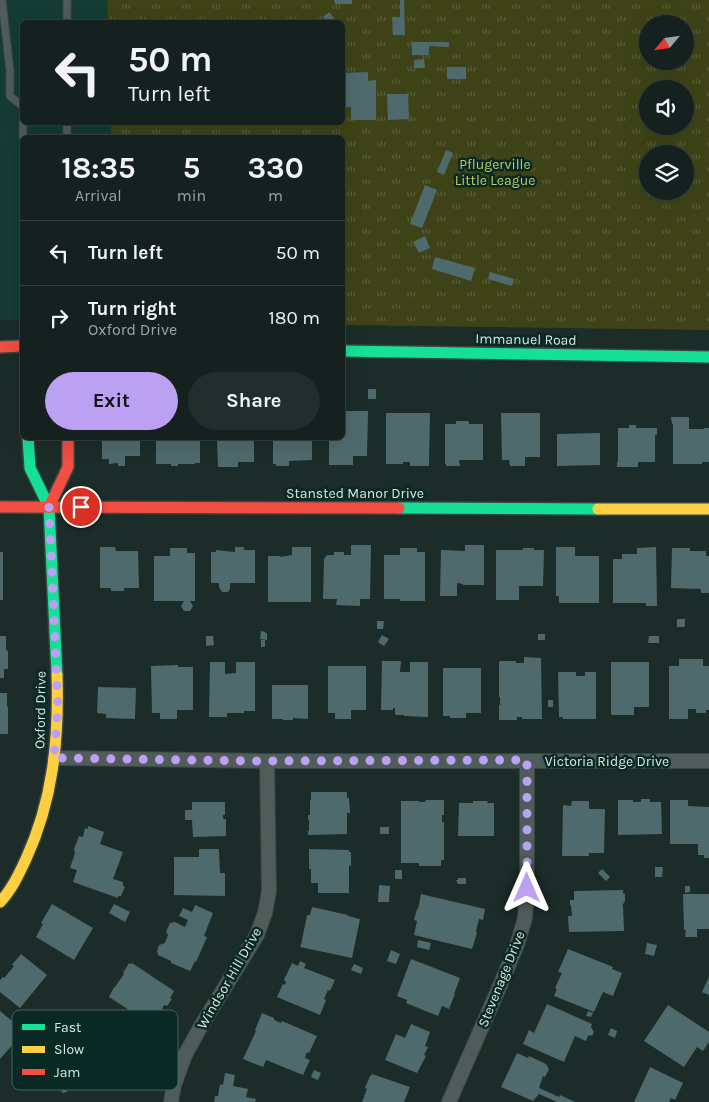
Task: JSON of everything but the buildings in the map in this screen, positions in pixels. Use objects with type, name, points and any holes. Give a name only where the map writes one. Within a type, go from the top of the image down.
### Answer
[{"type":"street","points":[[0,347],[20,346]]},
{"type":"street","name":"Immanuel Road","points":[[345,351],[709,358]]},
{"type":"street","points":[[28,440],[30,468],[49,507]]},
{"type":"street","points":[[49,507],[68,467],[68,440]]},
{"type":"street","name":"Stansted Manor Drive","points":[[0,507],[709,510]]},
{"type":"street","name":"Oxford Drive","points":[[0,902],[21,869],[35,840],[46,805],[54,758],[58,707],[49,507]]},
{"type":"street","name":"Victoria Ridge Drive","points":[[54,758],[267,761],[709,761]]},
{"type":"street","name":"Stevenage Drive","points":[[449,1102],[518,942],[524,918],[527,888],[527,760]]},
{"type":"street","name":"Windsor Hill Drive","points":[[178,1075],[185,1055],[201,1026],[257,935],[265,913],[269,891],[267,761]]},
{"type":"lane","points":[[2,0],[10,71],[10,96],[20,104]]},
{"type":"lane","points":[[67,0],[67,20]]},
{"type":"shaded area","points":[[0,0],[107,0],[108,20],[20,20],[20,125],[111,125],[111,135],[20,135],[20,320],[0,320]]},
{"type":"green space","name":"Pflugerville Little League","points":[[107,0],[709,0],[709,330],[345,325],[345,135],[111,135],[111,125],[345,125],[345,20],[108,20]]},
{"type":"traffic: fast","points":[[345,351],[709,357]]},
{"type":"traffic: fast","points":[[28,440],[30,468],[49,507],[57,675]]},
{"type":"traffic: fast","points":[[399,508],[598,509]]},
{"type":"traffic: slow","points":[[598,509],[709,509]]},
{"type":"traffic: slow","points":[[0,902],[18,876],[43,814],[55,746],[57,675]]},
{"type":"traffic: jam","points":[[0,347],[20,346]]},
{"type":"traffic: jam","points":[[49,507],[68,467],[68,440]]},
{"type":"traffic: jam","points":[[0,507],[399,508]]},
{"type":"route","points":[[81,507],[49,507],[58,707],[54,758],[255,761],[527,760],[527,888]]}]
